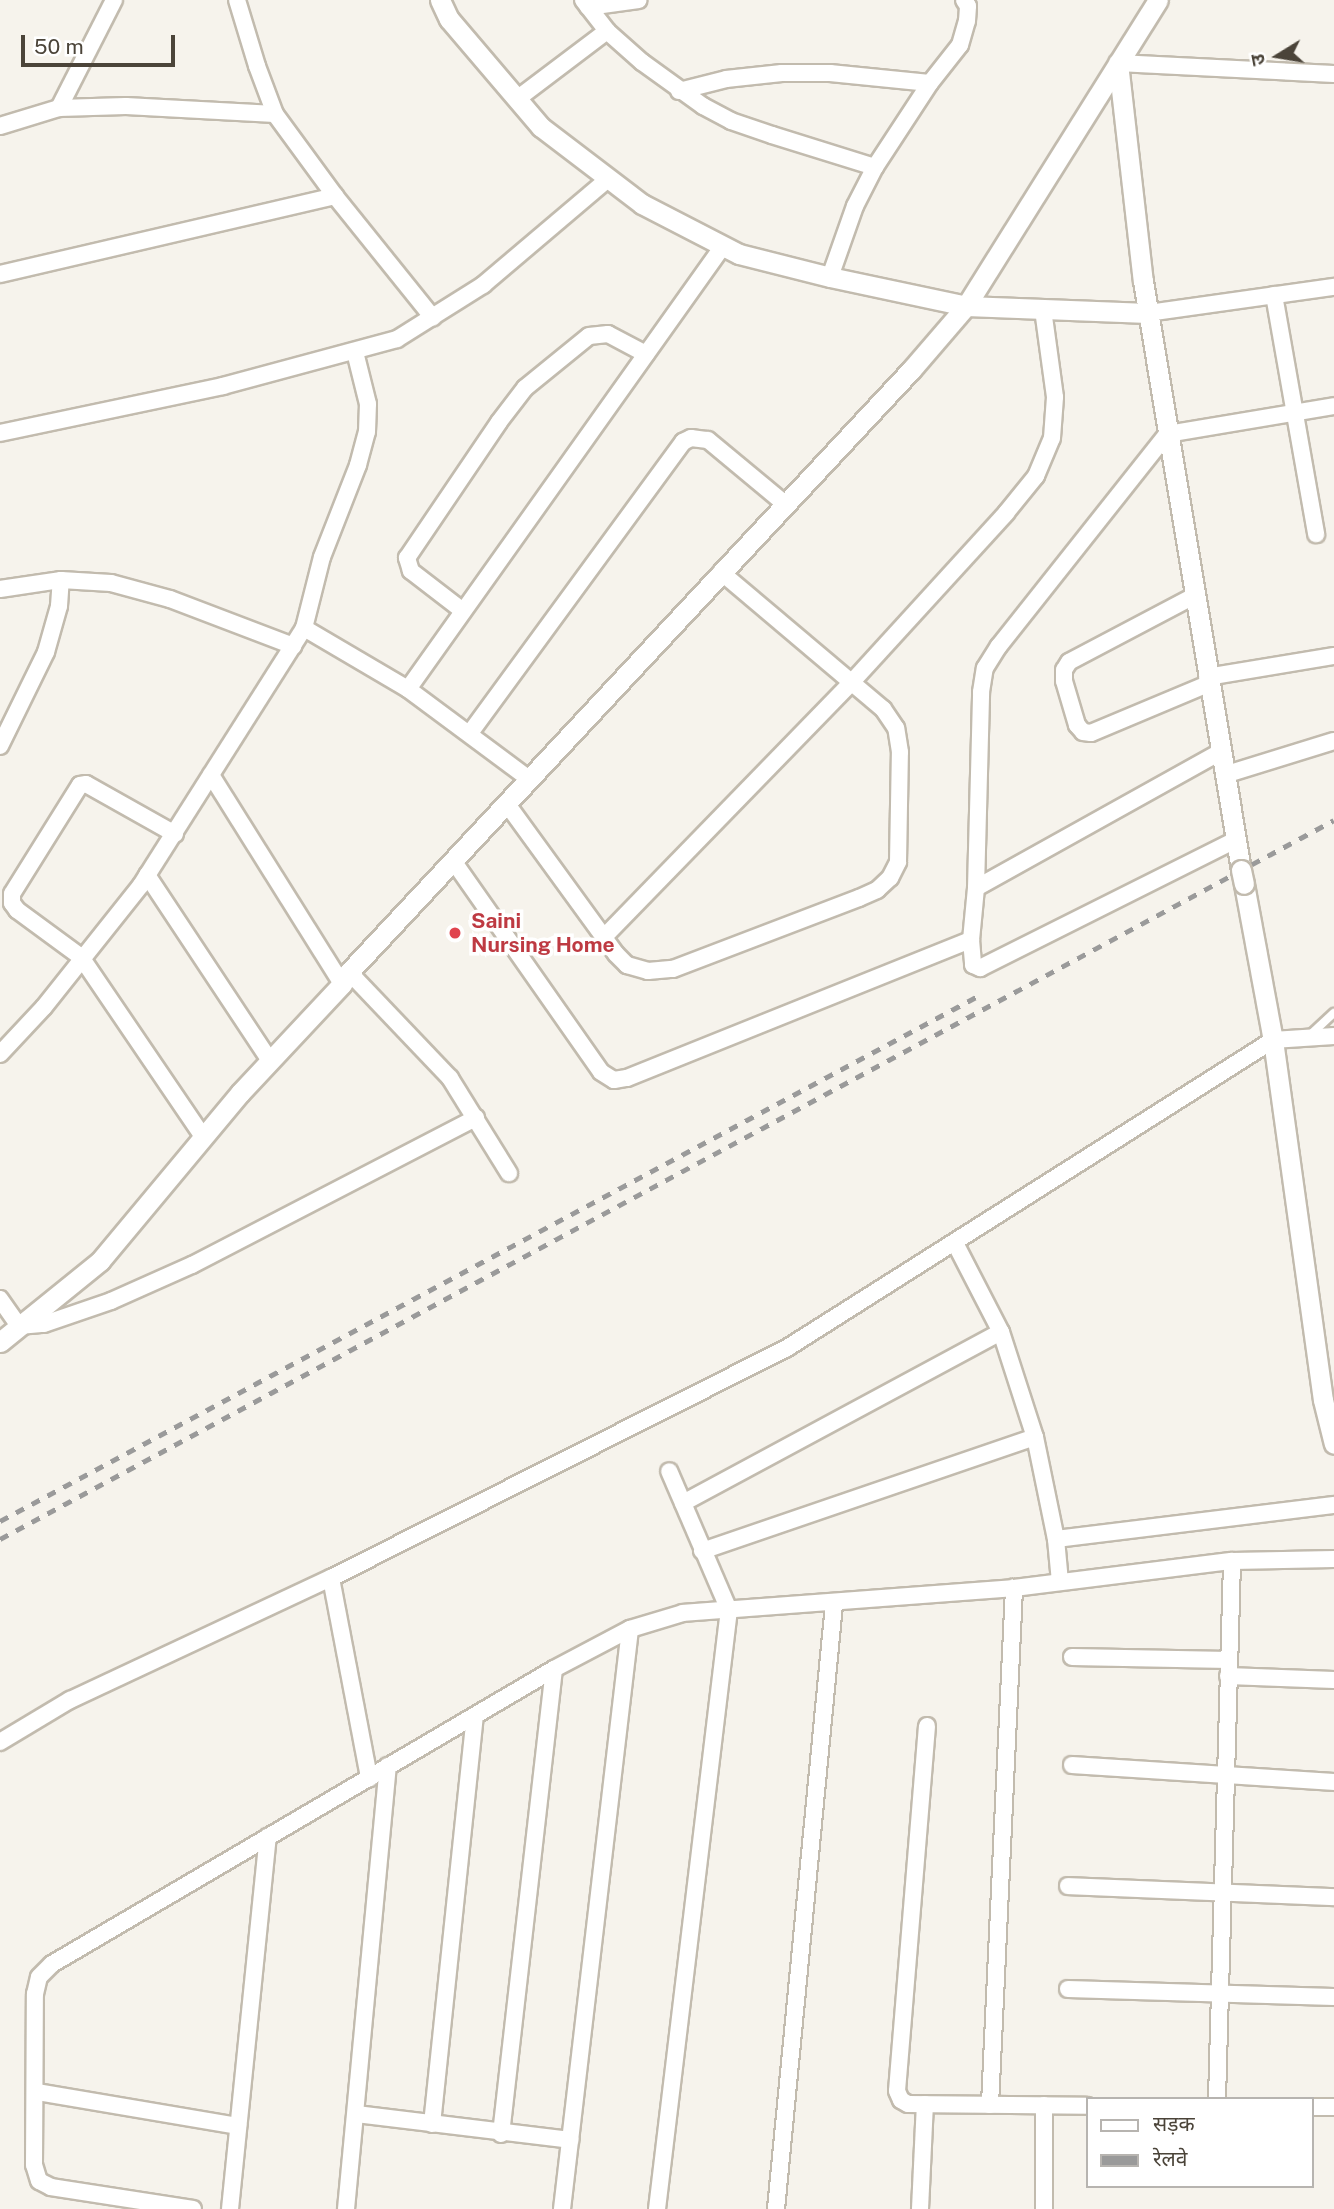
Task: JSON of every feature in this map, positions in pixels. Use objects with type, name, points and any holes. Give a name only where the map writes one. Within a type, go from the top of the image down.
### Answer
[{"type":"street","points":[[59,108],[114,0]]},
{"type":"street","points":[[237,0],[275,114],[335,196],[433,318]]},
{"type":"street","points":[[440,0],[449,19],[541,127],[642,204],[739,254],[966,306],[1148,313],[1334,287]]},
{"type":"street","points":[[585,4],[639,0]]},
{"type":"street","points":[[830,277],[855,206],[875,167],[930,82],[960,45],[967,21],[968,6],[964,0]]},
{"type":"street","points":[[0,1342],[100,1261],[270,1061],[911,370],[966,306],[1158,0]]},
{"type":"street","points":[[585,4],[607,31],[679,90],[731,121],[875,167]]},
{"type":"street","points":[[517,99],[607,31]]},
{"type":"street","points":[[1118,64],[1334,74]]},
{"type":"street","points":[[1118,64],[1148,313],[1223,775],[1273,1040],[1323,1400],[1334,1444]]},
{"type":"street","points":[[679,90],[726,79],[782,73],[930,82]]},
{"type":"street","points":[[0,126],[59,108],[125,106],[275,114]]},
{"type":"street","points":[[0,433],[223,386],[355,352],[397,338],[483,285],[608,179]]},
{"type":"street","points":[[0,274],[335,196]]},
{"type":"street","points":[[408,689],[723,246]]},
{"type":"street","points":[[1274,295],[1316,534]]},
{"type":"street","points":[[605,936],[851,683],[1006,513],[1036,476],[1052,439],[1055,397],[1043,309]]},
{"type":"street","points":[[463,611],[411,571],[407,558],[499,422],[525,388],[589,336],[608,334],[646,354]]},
{"type":"street","points":[[0,1054],[44,1007],[147,875],[304,628],[322,557],[358,465],[367,432],[368,404],[355,352]]},
{"type":"street","points":[[1236,841],[981,968],[973,965],[971,940],[976,888],[981,692],[985,668],[1167,434],[1334,406]]},
{"type":"street","points":[[470,733],[683,442],[691,438],[708,440],[785,503]]},
{"type":"street","points":[[507,804],[627,965],[648,971],[673,968],[859,898],[877,890],[890,878],[898,862],[900,752],[896,728],[883,709],[721,572]]},
{"type":"street","points":[[0,589],[61,580],[111,583],[170,599],[293,646]]},
{"type":"street","points":[[0,746],[46,652],[59,606],[61,580]]},
{"type":"street","points":[[1194,596],[1069,662],[1064,670],[1064,681],[1077,725],[1083,732],[1091,733],[1207,680],[1334,656]]},
{"type":"street","points":[[304,628],[408,689],[529,779]]},
{"type":"street","points":[[1223,775],[1334,741]]},
{"type":"street","points":[[976,888],[1220,752]]},
{"type":"street","points":[[211,775],[346,978],[450,1078],[509,1173]]},
{"type":"street","points":[[175,834],[86,784],[76,788],[12,894],[17,911],[81,957],[204,1138]]},
{"type":"street","points":[[454,862],[601,1072],[614,1080],[627,1078],[971,940]]},
{"type":"street","points":[[147,875],[270,1061]]},
{"type":"street","points":[[0,1742],[70,1699],[331,1578],[787,1348],[1273,1040],[1334,1036]]},
{"type":"street","points":[[19,1326],[79,1313],[180,1270],[476,1118]]},
{"type":"street","points":[[955,1243],[1002,1332],[1035,1437],[1056,1539],[1060,1582]]},
{"type":"street","points":[[0,1299],[19,1326]]},
{"type":"street","points":[[683,1503],[1002,1332]]},
{"type":"street","points":[[702,1551],[1035,1437]]},
{"type":"street","points":[[657,2209],[729,1610],[669,1471]]},
{"type":"street","points":[[1056,1539],[1334,1505]]},
{"type":"street","points":[[192,2209],[51,2187],[39,2181],[34,2165],[37,2092],[35,1994],[39,1977],[51,1964],[554,1669],[630,1629],[682,1613],[834,1604],[1014,1588],[1232,1561],[1334,1559]]},
{"type":"street","points":[[1217,2097],[1217,1994],[1232,1561]]},
{"type":"street","points":[[331,1578],[369,1778]]},
{"type":"street","points":[[990,2105],[1014,1588]]},
{"type":"street","points":[[776,2209],[834,1604]]},
{"type":"street","points":[[562,2209],[630,1629]]},
{"type":"street","points":[[1072,1657],[1228,1668],[1334,1680]]},
{"type":"street","points":[[501,2134],[554,1669]]},
{"type":"street","points":[[432,2124],[475,1716]]},
{"type":"street","points":[[927,1726],[897,2091],[901,2100],[908,2104],[1086,2106]]},
{"type":"street","points":[[1073,1765],[1334,1782]]},
{"type":"street","points":[[346,2209],[388,1766]]},
{"type":"street","points":[[230,2209],[268,1837]]},
{"type":"street","points":[[1068,1886],[1334,1896]]},
{"type":"street","points":[[1068,1989],[1334,1997]]},
{"type":"street","points":[[37,2092],[239,2126]]},
{"type":"street","points":[[920,2209],[925,2104]]},
{"type":"street","points":[[1044,2105],[1044,2209]]},
{"type":"street","points":[[1313,2107],[1334,2107]]},
{"type":"street","points":[[356,2114],[501,2134],[570,2140]]},
{"type":"lane","points":[[1306,1038],[1334,1013]]},
{"type":"railway","points":[[0,1539],[1334,820]]},
{"type":"railway","points":[[0,1521],[978,996]]},
{"type":"place","name":"Saini Nursing Home","points":[[455,933]]}]
